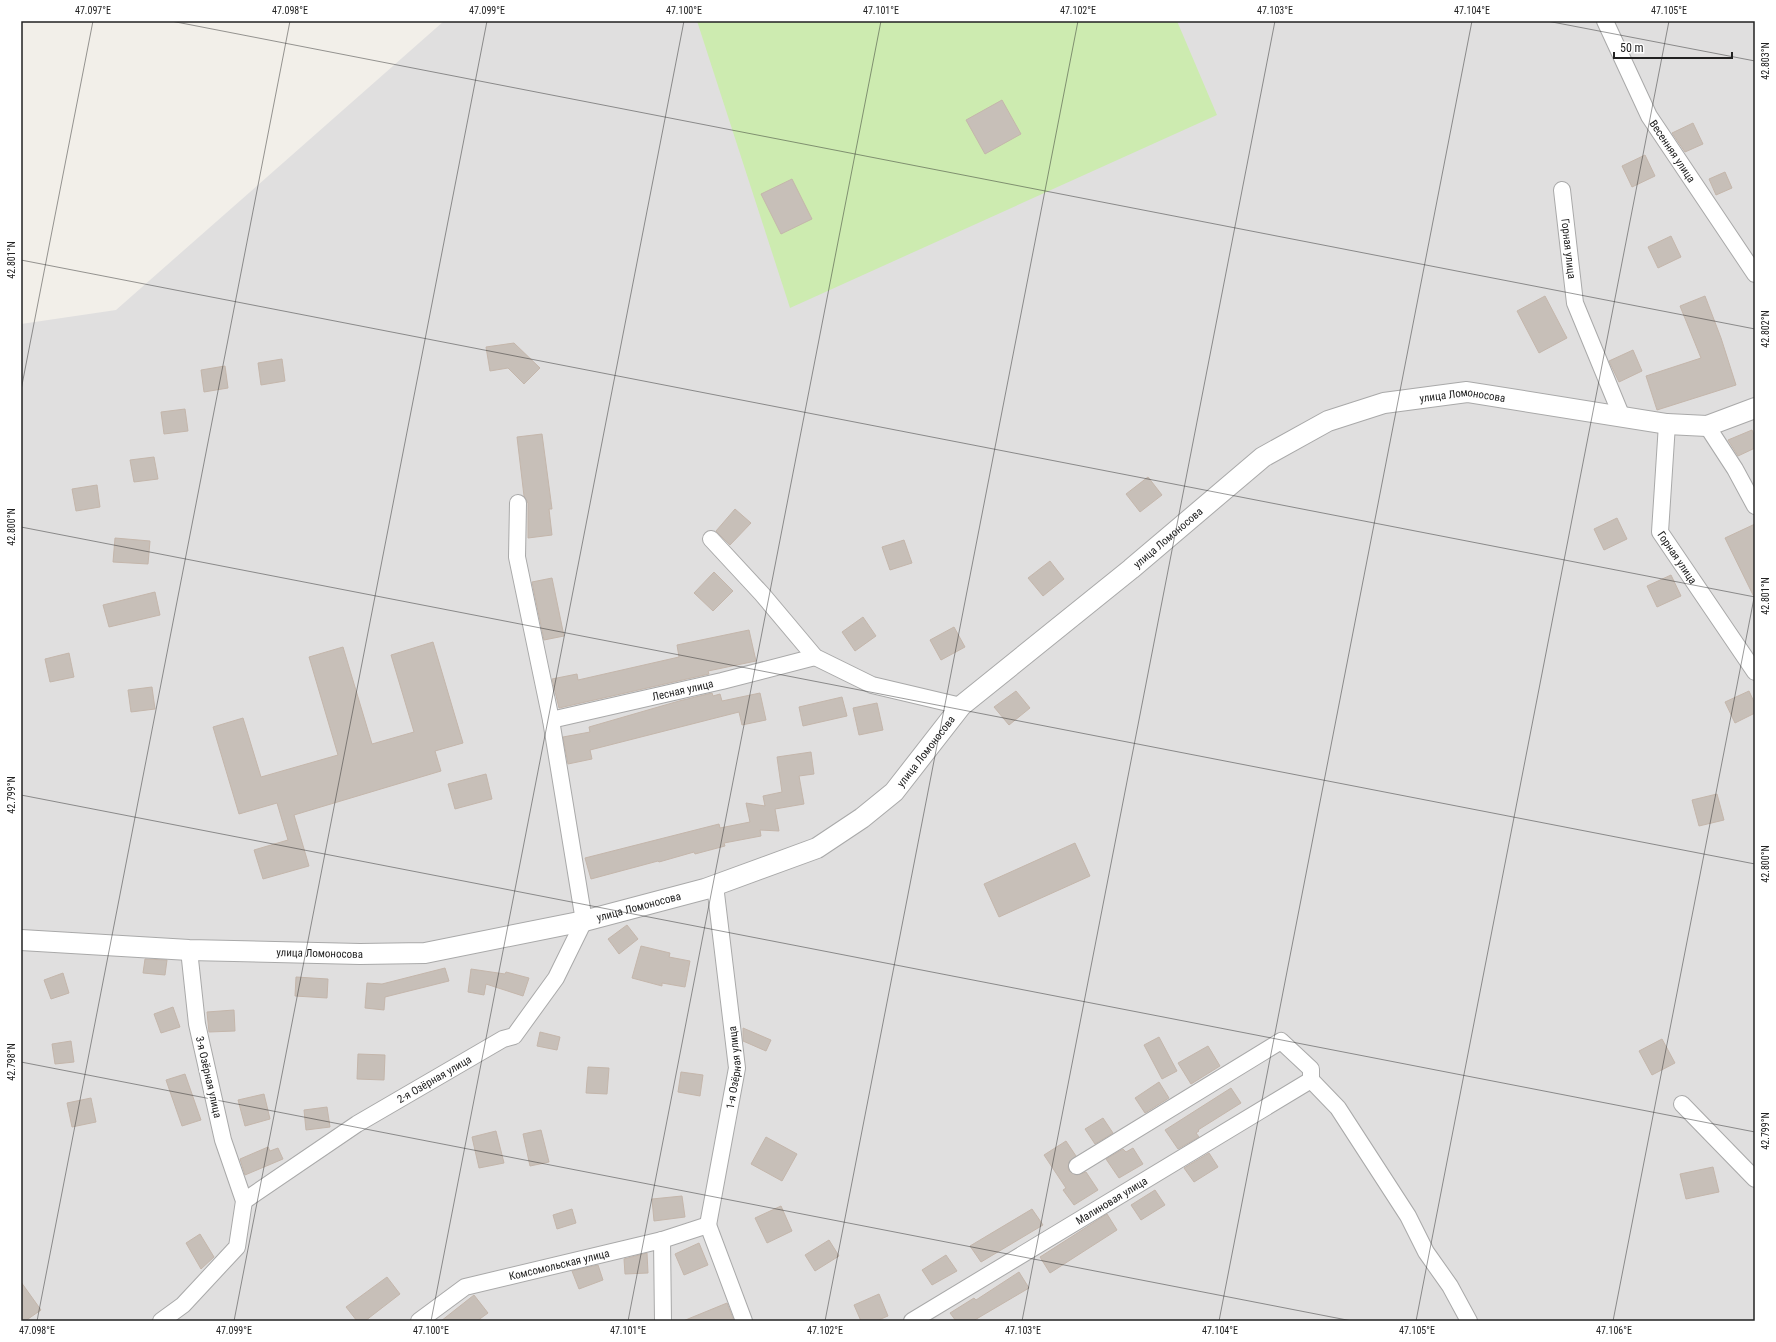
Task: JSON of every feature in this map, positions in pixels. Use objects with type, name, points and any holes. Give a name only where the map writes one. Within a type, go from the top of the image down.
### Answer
[{"type":"street","name":"Весенняя улица","points":[[1606,21],[1649,116],[1755,274]]},
{"type":"street","name":"Горная улица","points":[[1562,190],[1575,303],[1622,417]]},
{"type":"street","name":"улица Ломоносова","points":[[21,940],[189,950],[352,954],[425,953],[584,921],[715,885],[817,848],[862,818],[894,792],[961,706],[1131,569],[1264,457],[1328,421],[1384,403],[1467,392],[1667,424],[1707,426],[1755,408]]},
{"type":"street","name":"Горная улица","points":[[1667,424],[1660,532],[1755,672]]},
{"type":"street","points":[[1707,426],[1735,469],[1755,506]]},
{"type":"street","points":[[518,503],[517,557],[551,720],[584,921]]},
{"type":"street","points":[[711,539],[762,594],[815,657],[872,685],[961,706]]},
{"type":"street","name":"Лесная улица","points":[[551,720],[722,681],[815,657]]},
{"type":"street","name":"1-я Озёрная улица","points":[[708,1225],[737,1068],[715,885]]},
{"type":"street","name":"2-я Озёрная улица","points":[[244,1201],[357,1124],[503,1039],[514,1036],[556,978],[584,921]]},
{"type":"street","name":"3-я Озёрная улица","points":[[189,950],[197,1024],[223,1140],[244,1201]]},
{"type":"street","points":[[1077,1166],[1281,1041],[1311,1069],[1311,1080],[1338,1108],[1408,1216],[1426,1252],[1450,1286],[1469,1321]]},
{"type":"street","name":"Малиновая улица","points":[[912,1321],[1311,1080]]},
{"type":"street","points":[[1682,1104],[1755,1179]]},
{"type":"street","points":[[161,1321],[183,1305],[237,1247],[244,1201]]},
{"type":"street","points":[[708,1225],[744,1321]]},
{"type":"street","name":"Комсомольская улица","points":[[419,1321],[465,1287],[662,1240],[708,1225]]},
{"type":"street","points":[[662,1240],[663,1321]]},
{"type":"shaded area","points":[[444,21],[1755,21],[1755,1321],[21,1321],[21,324],[116,310]]},
{"type":"green space","points":[[697,21],[1177,21],[1217,115],[790,308]]},
{"type":"building","points":[[1002,100],[1021,134],[985,154],[966,120]]},
{"type":"building","points":[[1693,123],[1703,144],[1685,152],[1672,133]]},
{"type":"building","points":[[1645,155],[1655,176],[1632,187],[1622,166]]},
{"type":"building","points":[[1725,172],[1732,188],[1716,195],[1709,179]]},
{"type":"building","points":[[792,179],[812,219],[781,234],[761,194]]},
{"type":"building","points":[[1671,236],[1681,257],[1658,268],[1648,247]]},
{"type":"building","points":[[1545,296],[1567,338],[1539,353],[1517,311]]},
{"type":"building","points":[[1705,296],[1721,338],[1736,385],[1657,410],[1646,376],[1701,358],[1680,306]]},
{"type":"building","points":[[514,343],[540,368],[524,384],[508,368],[490,371],[486,347]]},
{"type":"building","points":[[1633,350],[1642,371],[1619,382],[1609,361]]},
{"type":"building","points":[[282,359],[285,381],[261,385],[258,363]]},
{"type":"building","points":[[225,366],[228,388],[204,392],[201,370]]},
{"type":"building","points":[[185,409],[188,431],[164,434],[161,412]]},
{"type":"building","points":[[1752,430],[1755,437],[1755,448],[1738,456],[1728,440]]},
{"type":"building","points":[[542,434],[552,509],[549,509],[552,535],[528,538],[528,503],[524,496],[517,437]]},
{"type":"building","points":[[154,457],[158,479],[134,482],[130,460]]},
{"type":"building","points":[[1148,477],[1162,495],[1140,512],[1126,494]]},
{"type":"building","points":[[97,485],[100,507],[76,511],[72,489]]},
{"type":"building","points":[[735,509],[751,523],[730,545],[716,531]]},
{"type":"building","points":[[1617,518],[1627,539],[1604,550],[1594,529]]},
{"type":"building","points":[[1755,524],[1755,599],[1725,538]]},
{"type":"building","points":[[115,538],[150,541],[148,564],[113,562]]},
{"type":"building","points":[[904,540],[912,563],[890,570],[882,547]]},
{"type":"building","points":[[1050,561],[1064,579],[1043,596],[1028,578]]},
{"type":"building","points":[[714,572],[733,591],[713,611],[694,593]]},
{"type":"building","points":[[1671,575],[1681,596],[1657,607],[1647,586]]},
{"type":"building","points":[[552,578],[564,636],[544,640],[532,582]]},
{"type":"building","points":[[155,592],[160,615],[109,627],[103,605]]},
{"type":"building","points":[[863,617],[876,636],[855,651],[842,632]]},
{"type":"building","points":[[954,627],[965,647],[941,660],[930,640]]},
{"type":"building","points":[[749,630],[756,661],[708,671],[709,674],[559,708],[552,679],[577,674],[578,680],[679,657],[677,645]]},
{"type":"building","points":[[433,642],[463,743],[435,751],[441,771],[294,815],[309,866],[263,879],[254,850],[288,840],[277,803],[239,814],[213,727],[243,718],[261,777],[338,755],[309,657],[343,647],[372,744],[414,732],[391,655]]},
{"type":"building","points":[[69,653],[74,677],[50,682],[45,659]]},
{"type":"building","points":[[152,687],[155,709],[131,712],[128,690]]},
{"type":"building","points":[[1016,691],[1030,708],[1009,725],[994,707]]},
{"type":"building","points":[[1749,691],[1755,704],[1755,713],[1735,723],[1725,702]]},
{"type":"building","points":[[712,693],[713,696],[720,694],[722,701],[760,693],[766,720],[742,725],[739,712],[590,750],[592,759],[568,764],[563,737],[590,732],[589,727]]},
{"type":"building","points":[[842,697],[847,716],[803,726],[799,707]]},
{"type":"building","points":[[877,703],[883,730],[859,735],[853,708]]},
{"type":"building","points":[[811,752],[814,774],[799,776],[804,804],[775,809],[779,831],[760,830],[761,836],[724,843],[725,846],[695,854],[694,852],[591,879],[585,858],[719,824],[720,828],[750,822],[746,803],[765,806],[763,796],[782,792],[777,757]]},
{"type":"building","points":[[486,774],[492,799],[455,809],[448,784]]},
{"type":"building","points":[[1717,794],[1724,820],[1699,826],[1692,800]]},
{"type":"building","points":[[1075,843],[1090,876],[999,917],[984,884]]},
{"type":"building","points":[[627,925],[638,939],[619,954],[608,939]]},
{"type":"building","points":[[641,946],[670,953],[669,957],[690,961],[685,987],[662,983],[662,986],[632,978]]},
{"type":"building","points":[[145,959],[167,960],[165,975],[143,973]]},
{"type":"building","points":[[445,968],[449,981],[385,997],[384,1010],[365,1008],[367,983],[382,984]]},
{"type":"building","points":[[471,969],[505,974],[506,972],[529,978],[523,996],[486,984],[484,995],[468,992]]},
{"type":"building","points":[[63,973],[69,993],[51,999],[44,980]]},
{"type":"building","points":[[296,977],[328,979],[327,998],[295,996]]},
{"type":"building","points":[[173,1007],[180,1027],[161,1033],[154,1014]]},
{"type":"building","points":[[234,1010],[235,1031],[209,1032],[207,1012]]},
{"type":"building","points":[[743,1028],[771,1040],[766,1051],[743,1041]]},
{"type":"building","points":[[540,1032],[560,1037],[557,1050],[537,1046]]},
{"type":"building","points":[[1159,1037],[1177,1071],[1162,1079],[1144,1045]]},
{"type":"building","points":[[1662,1039],[1675,1063],[1652,1075],[1639,1051]]},
{"type":"building","points":[[71,1041],[74,1062],[55,1064],[52,1044]]},
{"type":"building","points":[[1208,1046],[1220,1066],[1191,1084],[1178,1063]]},
{"type":"building","points":[[358,1054],[385,1055],[384,1080],[357,1079]]},
{"type":"building","points":[[588,1067],[609,1068],[607,1094],[586,1093]]},
{"type":"building","points":[[681,1072],[703,1075],[700,1096],[678,1092]]},
{"type":"building","points":[[185,1074],[201,1120],[182,1126],[166,1080]]},
{"type":"building","points":[[1159,1082],[1169,1098],[1145,1113],[1135,1098]]},
{"type":"building","points":[[1231,1088],[1241,1103],[1198,1130],[1199,1131],[1196,1133],[1199,1137],[1178,1149],[1165,1130]]},
{"type":"building","points":[[264,1094],[270,1119],[245,1126],[238,1100]]},
{"type":"building","points":[[91,1098],[96,1122],[72,1127],[67,1103]]},
{"type":"building","points":[[327,1107],[330,1127],[306,1130],[304,1110]]},
{"type":"building","points":[[1103,1118],[1113,1133],[1095,1144],[1085,1129]]},
{"type":"building","points":[[541,1130],[549,1162],[530,1166],[523,1134]]},
{"type":"building","points":[[496,1131],[504,1163],[479,1168],[472,1137]]},
{"type":"building","points":[[766,1137],[797,1154],[782,1181],[751,1164]]},
{"type":"building","points":[[1066,1141],[1076,1156],[1069,1162],[1069,1171],[1077,1175],[1086,1172],[1098,1190],[1074,1205],[1063,1190],[1066,1188],[1044,1155]]},
{"type":"building","points":[[268,1147],[270,1151],[278,1148],[283,1159],[245,1175],[240,1159]]},
{"type":"building","points":[[1133,1148],[1143,1164],[1119,1178],[1106,1159],[1123,1149],[1126,1152]]},
{"type":"building","points":[[1209,1153],[1218,1167],[1194,1182],[1184,1168]]},
{"type":"building","points":[[1713,1167],[1719,1192],[1686,1199],[1680,1174]]},
{"type":"building","points":[[1155,1190],[1165,1205],[1141,1220],[1131,1205]]},
{"type":"building","points":[[682,1196],[685,1217],[654,1221],[652,1199]]},
{"type":"building","points":[[781,1206],[792,1231],[767,1243],[755,1218]]},
{"type":"building","points":[[572,1209],[576,1223],[557,1229],[553,1215]]},
{"type":"building","points":[[1032,1209],[1043,1225],[981,1262],[970,1246]]},
{"type":"building","points":[[1107,1214],[1117,1230],[1050,1273],[1040,1257]]},
{"type":"building","points":[[200,1234],[214,1257],[201,1269],[186,1243]]},
{"type":"building","points":[[829,1240],[839,1256],[815,1271],[805,1255]]},
{"type":"building","points":[[699,1243],[708,1265],[684,1275],[675,1254]]},
{"type":"building","points":[[647,1253],[648,1273],[625,1274],[624,1259]]},
{"type":"building","points":[[946,1255],[957,1271],[932,1285],[922,1270]]},
{"type":"building","points":[[598,1265],[603,1280],[579,1289],[572,1271]]},
{"type":"building","points":[[1019,1272],[1029,1288],[973,1321],[956,1321],[950,1313],[974,1298],[976,1300]]},
{"type":"building","points":[[387,1277],[400,1294],[365,1321],[357,1321],[346,1307]]},
{"type":"building","points":[[21,1282],[41,1310],[25,1321],[21,1321]]},
{"type":"building","points":[[879,1294],[888,1316],[876,1321],[861,1321],[854,1305]]},
{"type":"building","points":[[474,1295],[488,1313],[477,1321],[441,1321]]},
{"type":"building","points":[[727,1303],[734,1321],[683,1321]]}]
